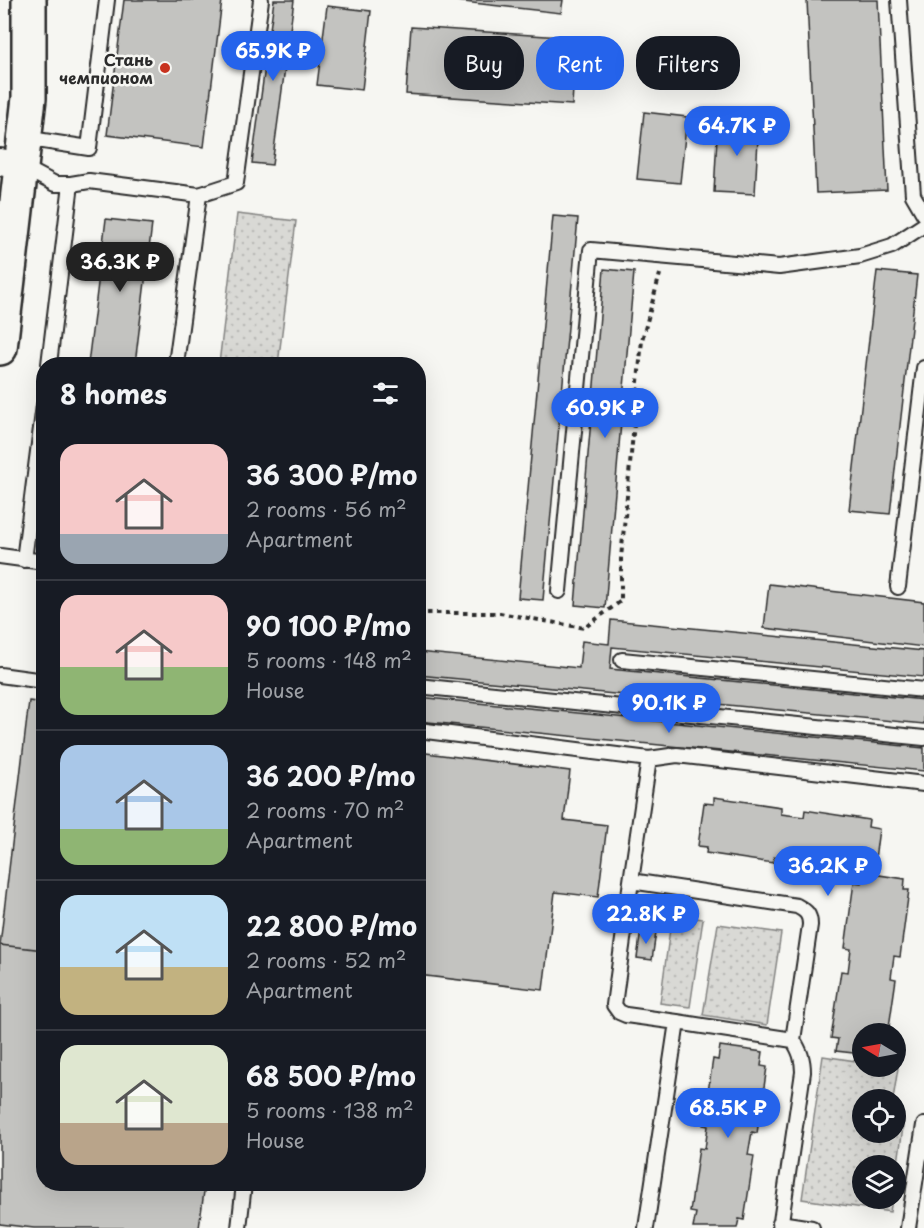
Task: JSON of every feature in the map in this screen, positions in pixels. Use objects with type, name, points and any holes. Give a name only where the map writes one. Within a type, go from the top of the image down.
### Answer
[{"type":"street","points":[[29,0],[29,98]]},
{"type":"street","points":[[0,348],[15,155],[53,0]]},
{"type":"lane","points":[[15,155],[89,148],[107,0]]},
{"type":"lane","points":[[15,155],[55,184],[89,181],[199,195],[236,183],[261,0]]},
{"type":"lane","points":[[899,0],[913,195],[924,214]]},
{"type":"lane","points":[[50,357],[71,184]]},
{"type":"lane","points":[[177,357],[199,195]]},
{"type":"lane","points":[[559,591],[591,250],[779,267],[860,256],[892,246],[924,225]]},
{"type":"lane","points":[[898,587],[924,368]]},
{"type":"lane","points":[[24,560],[36,467]]},
{"type":"lane","points":[[0,556],[36,561]]},
{"type":"lane","points":[[622,660],[924,690]]},
{"type":"lane","points":[[0,675],[36,680]]},
{"type":"lane","points":[[426,687],[924,738]]},
{"type":"lane","points":[[426,730],[649,759],[677,755],[924,784]]},
{"type":"lane","points":[[649,759],[614,1005],[619,1012],[626,1015],[793,1040]]},
{"type":"lane","points":[[631,882],[797,906],[810,916],[793,1040],[803,1060],[803,1072],[780,1226],[812,1228]]},
{"type":"lane","points":[[646,1228],[677,1022]]},
{"type":"lane","points":[[908,1228],[924,1125]]},
{"type":"lane","points":[[239,1228],[243,1191]]},
{"type":"path","points":[[426,613],[500,613],[584,628],[621,601],[621,558],[642,340],[665,256]]},
{"type":"shaded area","points":[[237,214],[296,221],[279,357],[220,357]]},
{"type":"shaded area","points":[[672,914],[703,919],[690,1007],[660,1003]]},
{"type":"shaded area","points":[[718,924],[781,933],[767,1025],[703,1015]]},
{"type":"shaded area","points":[[823,1056],[852,1060],[852,1077],[897,1077],[895,1089],[852,1089],[852,1143],[901,1143],[899,1155],[852,1155],[852,1206],[802,1199]]},
{"type":"shaded area","points":[[870,1209],[890,1209],[890,1212]]},
{"type":"building","name":"Стань чемпионом","points":[[124,0],[222,0],[204,147],[107,135]]},
{"type":"building","points":[[274,0],[294,0],[272,165],[252,163]]},
{"type":"building","points":[[446,0],[563,0],[561,13]]},
{"type":"building","points":[[807,0],[878,0],[887,190],[816,193]]},
{"type":"building","points":[[327,6],[371,11],[362,90],[317,85]]},
{"type":"building","points":[[411,27],[546,36],[536,36],[536,90],[573,90],[572,105],[406,94]]},
{"type":"building","points":[[644,112],[687,117],[680,183],[637,179]]},
{"type":"building","points":[[718,119],[759,121],[755,194],[714,192]]},
{"type":"building","points":[[553,216],[578,218],[543,600],[518,598]]},
{"type":"building","points":[[106,219],[152,224],[136,357],[89,357]]},
{"type":"building","points":[[604,269],[634,272],[605,608],[575,605]]},
{"type":"building","points":[[877,271],[917,275],[890,514],[849,510]]},
{"type":"building","points":[[769,584],[924,602],[924,647],[764,628]]},
{"type":"building","points":[[611,620],[924,651],[924,677],[612,647],[610,669],[924,700],[924,724],[426,676],[426,653],[579,668],[582,641],[609,644]]},
{"type":"building","points":[[426,698],[924,748],[924,771],[426,722]]},
{"type":"building","points":[[29,701],[36,702],[36,949],[0,945]]},
{"type":"building","points":[[426,753],[570,771],[564,820],[607,825],[598,897],[555,892],[543,990],[426,976]]},
{"type":"building","points":[[714,797],[781,807],[781,814],[804,817],[805,810],[869,820],[868,827],[879,829],[873,874],[905,879],[904,890],[909,890],[900,957],[894,956],[891,978],[896,979],[890,1023],[852,1023],[852,1053],[836,1051],[838,1039],[831,1038],[841,971],[848,972],[851,949],[845,948],[854,882],[861,883],[862,876],[797,867],[797,860],[774,857],[773,863],[706,853],[707,847],[698,846],[704,803],[714,804]]},
{"type":"building","points":[[641,930],[656,932],[652,960],[637,958]]},
{"type":"building","points":[[0,945],[36,949],[36,1191],[204,1191],[199,1228],[34,1228],[0,1224]]},
{"type":"building","points":[[720,1046],[763,1052],[761,1066],[767,1067],[757,1133],[752,1132],[748,1155],[754,1156],[744,1220],[739,1219],[737,1228],[693,1228],[696,1213],[690,1212],[699,1148],[705,1149],[708,1126],[703,1125],[713,1059],[718,1060]]},
{"type":"place","name":"Стань чемпионом","points":[[165,68]]}]
